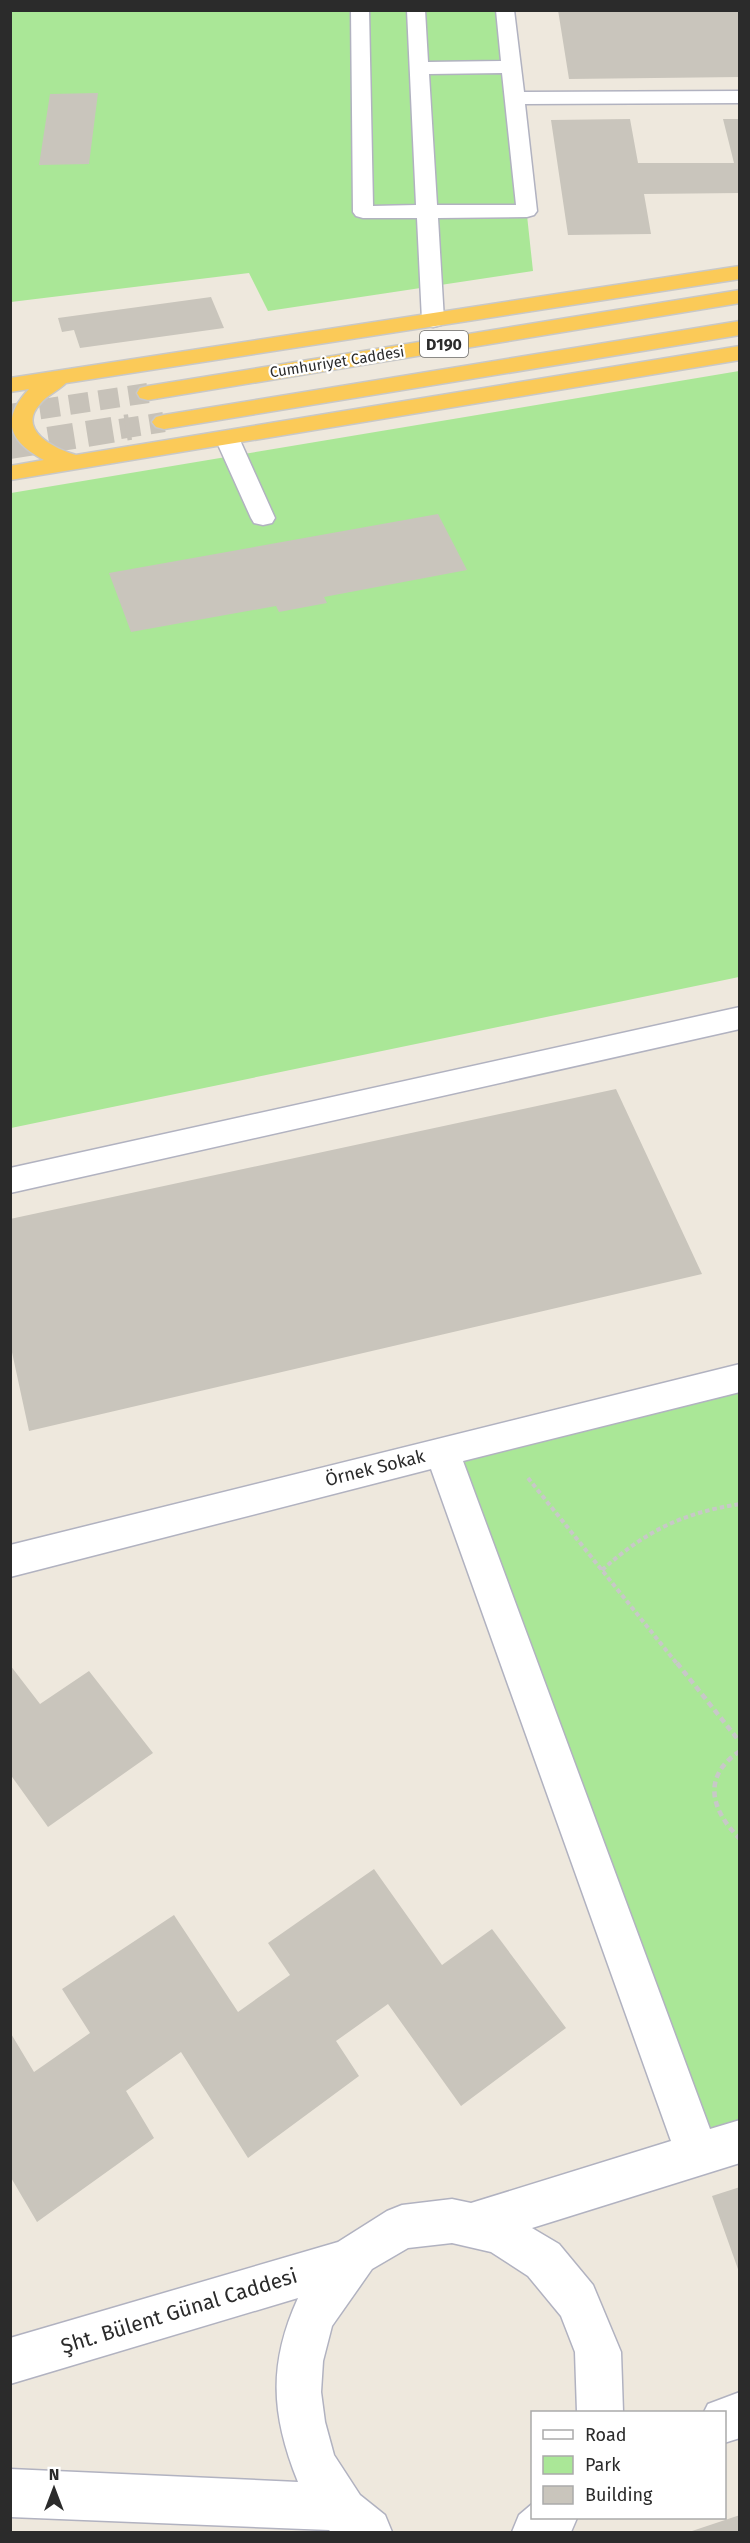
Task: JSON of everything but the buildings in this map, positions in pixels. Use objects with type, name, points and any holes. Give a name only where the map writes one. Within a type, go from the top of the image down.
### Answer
[{"type":"highway","points":[[10,385],[740,272]]},
{"type":"highway","name":"Cumhuriyet Caddesi","points":[[148,393],[740,296]]},
{"type":"highway","name":"Cumhuriyet Caddesi","points":[[164,423],[740,328]]},
{"type":"highway","points":[[10,473],[740,353]]},
{"type":"highway","points":[[63,378],[41,387],[27,399],[19,412],[17,425],[22,438],[35,449],[76,463]]},
{"type":"street","points":[[360,10],[363,212],[527,211],[505,10]]},
{"type":"street","points":[[416,10],[433,320]]},
{"type":"street","points":[[419,68],[511,67]]},
{"type":"street","points":[[514,98],[740,97]]},
{"type":"street","points":[[227,438],[263,518]]},
{"type":"street","points":[[10,1181],[740,1018]]},
{"type":"street","name":"Örnek Sokak","points":[[10,1562],[442,1451],[740,1378]]},
{"type":"street","points":[[442,1451],[697,2153]]},
{"type":"street","points":[[474,2224],[740,2141]]},
{"type":"street","points":[[354,2520],[320,2478],[307,2447],[300,2413],[298,2379],[302,2344],[313,2314],[328,2285],[348,2261],[370,2243],[394,2231],[420,2222],[447,2221],[474,2224],[504,2232],[531,2249],[555,2270],[575,2297],[590,2327],[599,2362],[602,2398],[600,2411]]},
{"type":"street","name":"Şht. Bülent Günal Caddesi","points":[[10,2361],[348,2261]]},
{"type":"street","points":[[10,2493],[354,2520]]},
{"type":"street","points":[[536,2532],[551,2519]]},
{"type":"path","points":[[496,1438],[740,1742]]},
{"type":"path","points":[[602,1570],[625,1549],[652,1530],[682,1516],[740,1504]]},
{"type":"path","points":[[740,1751],[731,1755],[720,1767],[714,1780],[713,1796],[718,1813],[727,1828],[740,1839]]},
{"type":"green space","points":[[10,11],[505,11],[533,271],[268,311],[249,273],[11,302]]},
{"type":"green space","points":[[739,371],[739,977],[11,1128],[11,493]]},
{"type":"green space","points":[[739,1378],[739,2141],[697,2153],[442,1451]]},
{"type":"tunnel","points":[[10,414],[148,393]]},
{"type":"tunnel","points":[[120,429],[164,422]]},
{"type":"tunnel","points":[[10,446],[130,427]]}]
